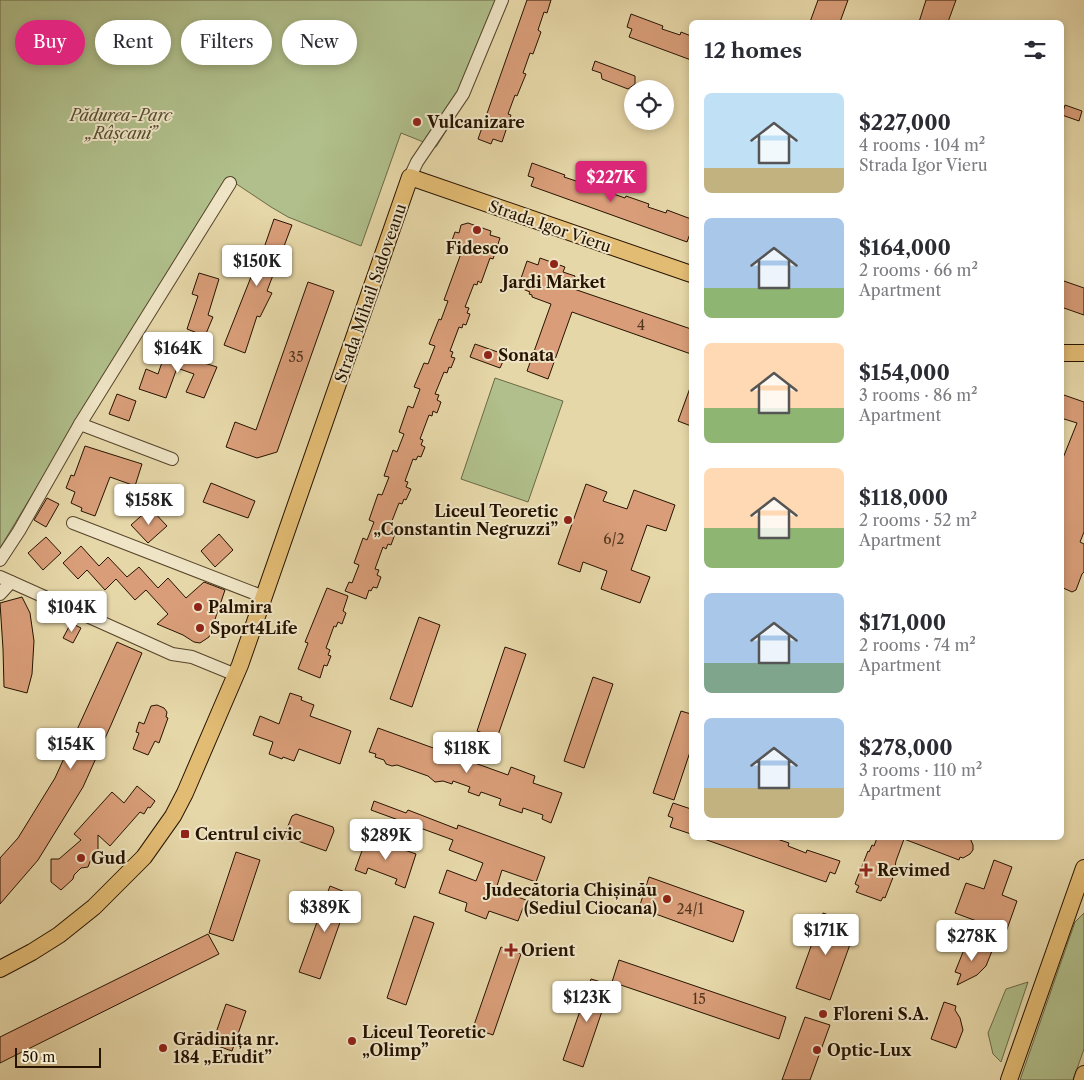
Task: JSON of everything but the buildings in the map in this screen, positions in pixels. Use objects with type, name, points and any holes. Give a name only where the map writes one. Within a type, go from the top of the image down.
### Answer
[{"type":"main road","name":"Strada Igor Vieru","points":[[410,177],[689,273]]},
{"type":"main road","name":"Strada Mihail Sadoveanu","points":[[0,969],[32,952],[76,922],[94,907],[144,857],[173,816],[186,793],[236,675],[410,177]]},
{"type":"main road","points":[[1064,354],[1084,354]]},
{"type":"main road","points":[[1009,1080],[1069,915],[1084,868]]},
{"type":"main road","points":[[1069,915],[1084,906]]},
{"type":"main road","points":[[1082,1080],[1084,1074]]},
{"type":"street","name":"Strada Mihail Sadoveanu","points":[[410,177],[417,162],[463,94],[502,0]]},
{"type":"street","points":[[0,560],[19,531],[80,424],[230,183]]},
{"type":"street","points":[[80,424],[172,459]]},
{"type":"street","points":[[73,523],[264,597]]},
{"type":"street","points":[[0,594],[5,579],[172,654],[192,657],[236,675]]},
{"type":"green space","name":"Pădurea-Parc „Râșcani”","points":[[0,0],[507,0],[468,96],[436,147],[401,133],[361,246],[288,217],[229,179],[76,422],[0,548]]},
{"type":"green space","points":[[495,378],[563,401],[528,502],[461,479]]},
{"type":"green space","points":[[1084,913],[1084,1049],[1073,1080],[1020,1080],[1075,922]]},
{"type":"green space","points":[[1028,982],[1001,1062],[993,1054],[988,1033],[1006,989]]},
{"type":"place","name":"Vulcanizare","points":[[417,122]]},
{"type":"place","name":"Fidesco","points":[[477,230]]},
{"type":"place","name":"Jardi Market","points":[[554,264]]},
{"type":"place","name":"Sonata","points":[[488,355]]},
{"type":"place","name":"Liceul Teoretic „Constantin Negruzzi”","points":[[568,520]]},
{"type":"place","name":"Palmira","points":[[198,607]]},
{"type":"place","name":"Sport4Life","points":[[200,628]]},
{"type":"place","name":"Centrul civic","points":[[185,834]]},
{"type":"place","name":"Gud","points":[[81,858]]},
{"type":"place","name":"Revimed","points":[[866,870]]},
{"type":"place","name":"Judecătoria Chișinău (Sediul Ciocana)","points":[[667,899]]},
{"type":"place","name":"Orient","points":[[511,950]]},
{"type":"place","name":"Floreni S.A.","points":[[823,1014]]},
{"type":"place","name":"Liceul Teoretic „Olimp”","points":[[352,1041]]},
{"type":"place","name":"Grădinița nr. 184 „Erudit”","points":[[163,1048]]},
{"type":"place","name":"Optic-Lux","points":[[817,1050]]}]
